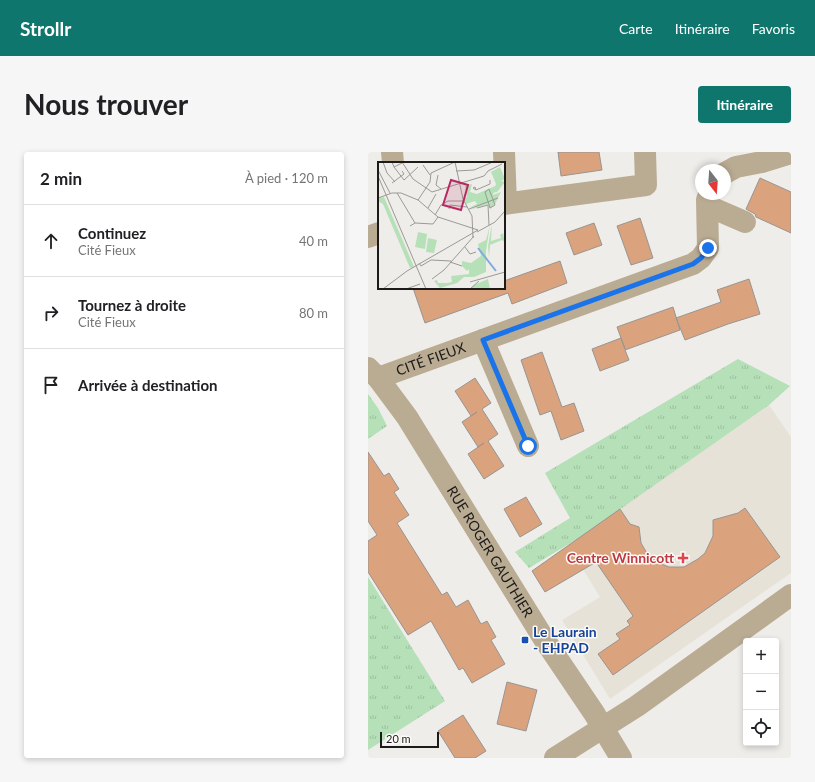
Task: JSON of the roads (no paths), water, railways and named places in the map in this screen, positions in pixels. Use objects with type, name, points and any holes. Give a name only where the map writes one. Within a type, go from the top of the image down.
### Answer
[{"type":"street","points":[[392,152],[393,162]]},
{"type":"street","points":[[504,152],[504,162]]},
{"type":"street","points":[[505,203],[646,185],[645,152]]},
{"type":"street","points":[[731,170],[736,167],[762,162],[791,153]]},
{"type":"street","name":"CITÉ FIEUX","points":[[708,200],[745,222]]},
{"type":"street","name":"CITÉ FIEUX","points":[[373,373],[483,340],[693,264],[701,258],[708,248],[708,200]]},
{"type":"street","points":[[368,237],[378,234]]},
{"type":"street","name":"CITÉ FIEUX","points":[[483,340],[528,446]]},
{"type":"street","name":"RUE ROGER GAUTHIER","points":[[373,373],[408,416],[544,639],[621,758]]},
{"type":"street","points":[[555,758],[637,706],[791,595]]},
{"type":"place","name":"Centre Winnicott","points":[[683,558]]},
{"type":"place","name":"Le Laurain - EHPAD","points":[[525,640]]}]
